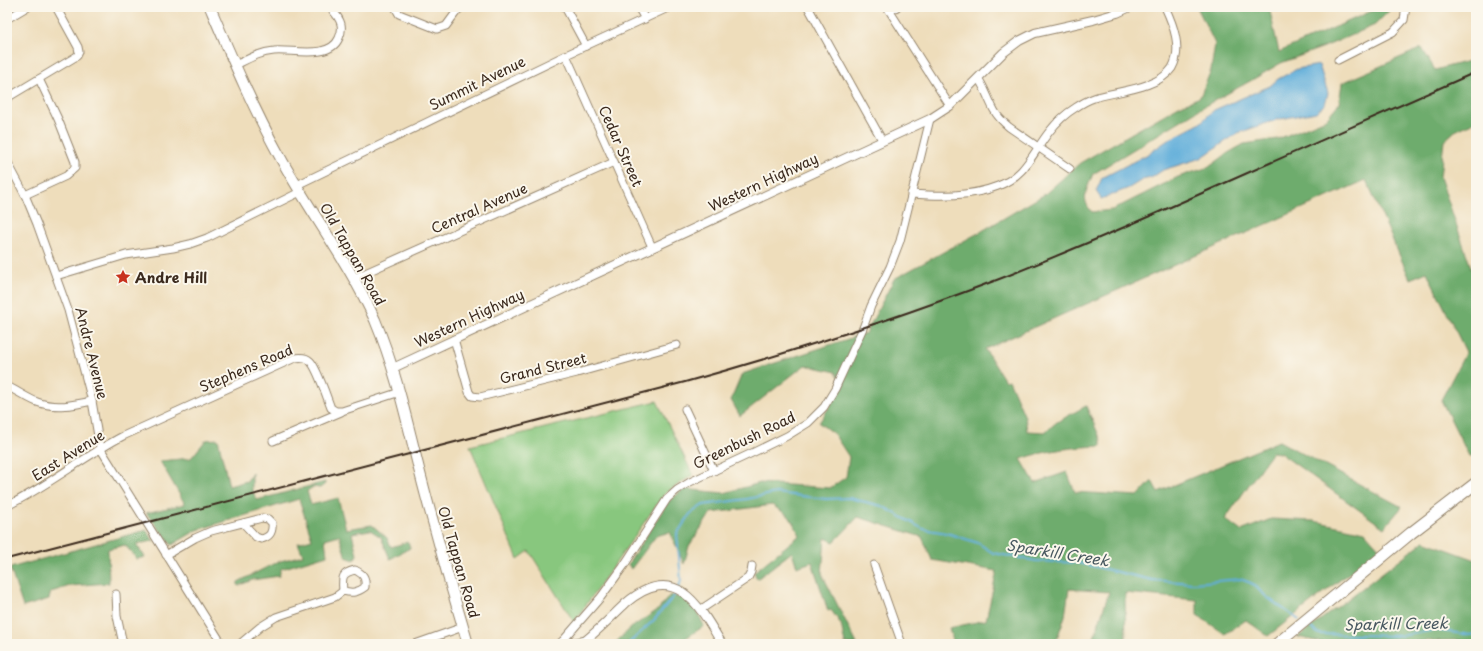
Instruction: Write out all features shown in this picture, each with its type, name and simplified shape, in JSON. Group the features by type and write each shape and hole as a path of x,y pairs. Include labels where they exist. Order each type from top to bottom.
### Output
{"main road":[{"name":"Old Tappan Road","path":"210,7 265,128 298,189 354,278 375,321 393,368 400,392 434,529 468,644"},
{"path":"1277,644 1420,526 1476,483"}],"street":[{"path":"7,19 27,7"},
{"path":"7,98 73,60 77,56 79,52 78,47 56,7"},
{"path":"395,7 399,14 437,29 446,26 457,11 462,7"},
{"path":"565,7 586,46"},
{"path":"638,7 645,19"},
{"name":"Summit Avenue","path":"298,189 566,55 670,7"},
{"path":"808,7 882,140"},
{"path":"897,7 888,9 950,106"},
{"name":"Western Highway","path":"393,368 930,119 950,106 1003,53 1019,40 1035,33 1093,20 1117,13 1130,7"},
{"path":"911,194 960,195 999,186 1016,176 1028,164 1049,132 1062,117 1076,107 1094,98 1136,88 1165,75 1172,67 1176,53 1176,36 1165,7"},
{"path":"1338,60 1393,32 1404,20 1406,7"},
{"path":"236,64 260,53 274,50 317,52 329,48 338,42 343,31 341,20 333,10"},
{"name":"Cedar Street","path":"566,55 652,247"},
{"path":"978,78 984,87 994,110 1001,119 1070,169"},
{"path":"25,195 66,176 75,168 75,162 58,119 39,79"},
{"name":"Greenbush Road","path":"561,643 601,597 624,567 667,499 677,490 690,482 787,436 808,423 824,408 835,389 863,328 871,306 890,267 900,241 930,119"},
{"name":"Andre Avenue","path":"7,161 38,224 68,310 92,401 100,448 222,644"},
{"name":"Central Avenue","path":"354,278 614,162"},
{"path":"56,276 126,255 173,248 207,238 298,189"},
{"name":"Grand Street","path":"454,339 469,392 472,396 480,397 577,373 677,345"},
{"name":"Stephens Road","path":"123,436 295,358 302,357 314,365 332,408 336,411 342,411"},
{"path":"7,386 35,402 43,404 63,406 92,401"},
{"path":"273,442 337,415 342,411 400,392"},
{"path":"685,409 714,471"},
{"name":"East Avenue","path":"7,506 50,482 100,448 123,436"},
{"path":"166,555 195,538 211,531 243,523"},
{"path":"874,565 902,644"},
{"path":"700,610 748,578 752,566"},
{"path":"561,643 583,642 639,593 660,585 678,589 691,599 722,644"},
{"path":"240,644 260,627 276,617 334,597 343,591"},
{"path":"116,594 117,616 123,644"},
{"path":"415,644 463,627"}],"green space":[{"path":"1197,7 1269,7 1279,52 1374,10 1390,10 1375,25 1324,47 1281,63 1203,107 1093,174 1085,198 1088,207 1092,212 1112,210 1178,177 1209,167 1228,153 1244,144 1278,139 1326,119 1339,103 1342,83 1422,48 1435,70 1476,59 1476,121 1455,131 1444,141 1440,177 1476,282 1476,456 1469,456 1441,400 1466,352 1427,272 1410,279 1366,180 985,349 1005,381 1009,380 1025,417 1027,431 1045,432 1057,422 1086,406 1101,440 1101,446 1081,447 1041,453 1021,459 1035,483 1067,472 1075,492 1138,496 1152,481 1158,492 1279,441 1402,507 1384,528 1280,453 1272,452 1225,519 1241,531 1271,519 1314,521 1365,532 1380,549 1268,636 1246,620 1225,634 1197,615 1197,600 1125,593 1126,644 1092,644 1109,592 1069,589 1065,616 1055,644 954,644 949,628 986,620 997,571 932,560 922,537 858,517 834,542 825,538 822,574 857,644 845,644 841,624 831,610 828,611 812,562 797,567 792,552 757,579 754,572 800,535 789,516 772,505 711,513 689,546 684,564 670,532 656,536 631,569 628,564 668,502 684,489 724,493 760,483 830,488 846,477 849,457 834,434 819,423 843,385 836,372 805,365 740,416 731,400 742,374 866,333 894,279 982,231 1045,194 1080,163 1179,106 1200,97 1211,70 1215,44"},
{"path":"657,401 693,475 665,493 574,622 529,551 518,559 470,446"},
{"path":"218,439 229,486 247,481 252,473 252,490 257,500 325,482 325,484 320,488 313,487 307,491 311,505 338,498 346,529 372,525 387,538 391,547 408,542 410,548 390,559 381,537 370,530 352,533 357,555 354,560 346,557 339,535 325,539 327,555 281,569 279,576 252,580 238,586 238,582 277,562 303,555 298,543 312,539 299,499 197,530 172,545 146,513 185,504 160,461 191,458 206,440"},
{"path":"146,530 154,541 136,544 145,557 137,559 125,545 108,549 109,583 70,586 51,592 49,599 23,607 10,568"},
{"path":"1424,541 1476,560 1476,644 1458,640 1329,644 1298,637"},
{"path":"670,595 686,599 698,613 704,626 677,644 614,644 632,627 659,609"}],"water":[{"path":"1319,65 1328,93 1325,104 1316,112 1276,120 1238,133 1201,158 1163,170 1151,178 1142,180 1129,188 1101,199 1096,191 1102,178 1148,154 1168,140 1199,124 1214,110 1270,86 1278,79 1297,69"}],"waterway":[{"name":"Sparkill Creek","path":"678,588 681,581 677,534 690,514 703,505 747,499 776,493 826,499 849,498 882,506 923,529 947,533 978,543 993,553 1036,561 1079,563 1152,580 1193,583 1240,579 1251,583 1268,598 1299,620"},
{"name":"Sparkill Creek","path":"628,644 654,620 677,592"},
{"name":"Sparkill Creek","path":"1306,624 1319,634 1400,636 1435,630 1471,635 1476,632"}],"railway":[{"path":"7,559 685,382 840,335 956,295 1050,259 1476,72"}],"place":[{"name":"Andre Hill","path":"123,277"}]}
